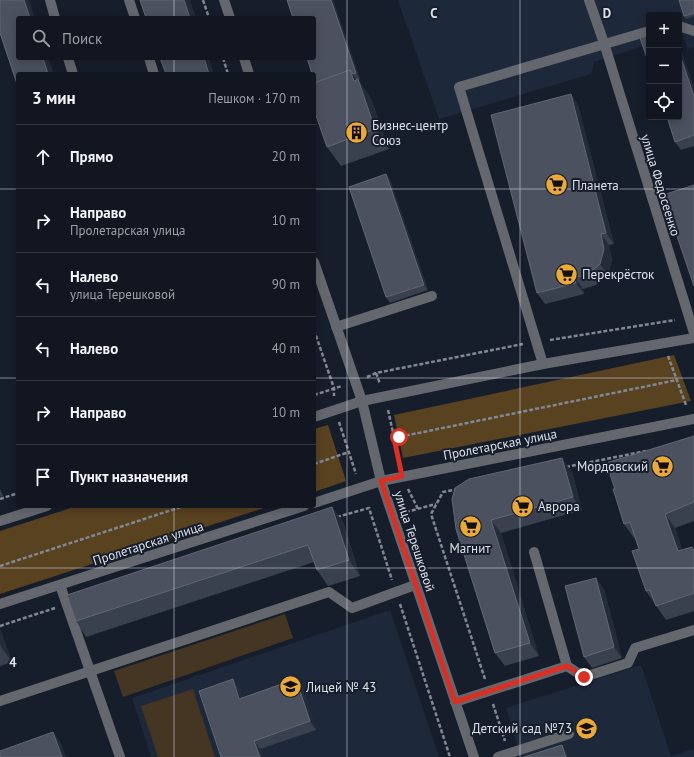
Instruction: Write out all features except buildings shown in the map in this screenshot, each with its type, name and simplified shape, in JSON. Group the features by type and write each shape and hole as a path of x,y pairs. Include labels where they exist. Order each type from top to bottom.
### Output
{"street":[{"path":"50,0 54,16"},
{"path":"130,0 135,16"},
{"path":"224,0 229,16"},
{"name":"улица Федосеенко","path":"589,0 604,43 694,333"},
{"path":"682,27 694,31"},
{"path":"542,364 459,87 646,32"},
{"path":"69,60 72,72"},
{"path":"150,60 153,72"},
{"path":"245,60 248,72"},
{"name":"улица Терешковой","path":"316,268 362,401 381,481 474,757"},
{"path":"336,326 432,296"},
{"path":"316,416 362,401 542,364 694,338"},
{"name":"Пролетарская улица","path":"316,502 381,481 402,476 694,419"},
{"path":"0,521 41,508"},
{"name":"Пролетарская улица","path":"0,604 298,508"},
{"path":"534,552 567,666 584,677 628,663 635,648 694,630"},
{"path":"60,585 120,757"},
{"path":"0,701 329,592 352,608 416,585"},
{"path":"455,702 567,666"},
{"path":"498,757 569,734"}],"path":[{"path":"203,0 208,16"},
{"path":"224,60 227,72"},
{"path":"316,394 376,373 536,342 689,318"},
{"path":"656,323 657,328"},
{"path":"316,336 334,388 335,410 360,488"},
{"path":"666,352 686,406"},
{"path":"376,373 385,397 402,476 418,509"},
{"path":"394,438 677,380"},
{"path":"565,467 648,450"},
{"path":"316,463 349,452"},
{"path":"466,487 443,492 432,514 509,753"},
{"path":"0,499 16,494"},
{"path":"0,566 178,508"},
{"path":"330,520 369,508 450,757"},
{"path":"0,626 67,604"}],"shaded area":[{"path":"398,0 694,0 694,47 688,49 682,34 682,12 646,12 646,45 594,62 591,74 439,119"},
{"path":"674,355 691,401 403,458 394,415"},
{"path":"328,425 346,481 316,491 316,428"},
{"path":"71,508 264,508 0,594 0,531"},
{"name":"Лицей № 43","path":"390,610 439,757 151,757 132,698"},
{"path":"285,614 293,638 123,697 114,671"},
{"name":"Детский сад №73","path":"641,665 671,756 694,749 694,757 521,757 506,708"},
{"path":"193,689 215,757 158,757 141,706"}],"place":[{"name":"Бизнес-центр Союз","path":"356,132"},
{"name":"Планета","path":"556,185"},
{"name":"Перекрёсток","path":"566,274"},
{"name":"Мордовский","path":"663,466"},
{"name":"Аврора","path":"522,506"},
{"name":"Магнит","path":"470,526"},
{"name":"Лицей № 43","path":"291,687"},
{"name":"Детский сад №73","path":"587,728"}],"route":[{"path":"399,437 394,438 402,476 381,481 455,702 567,666 584,677"}]}
